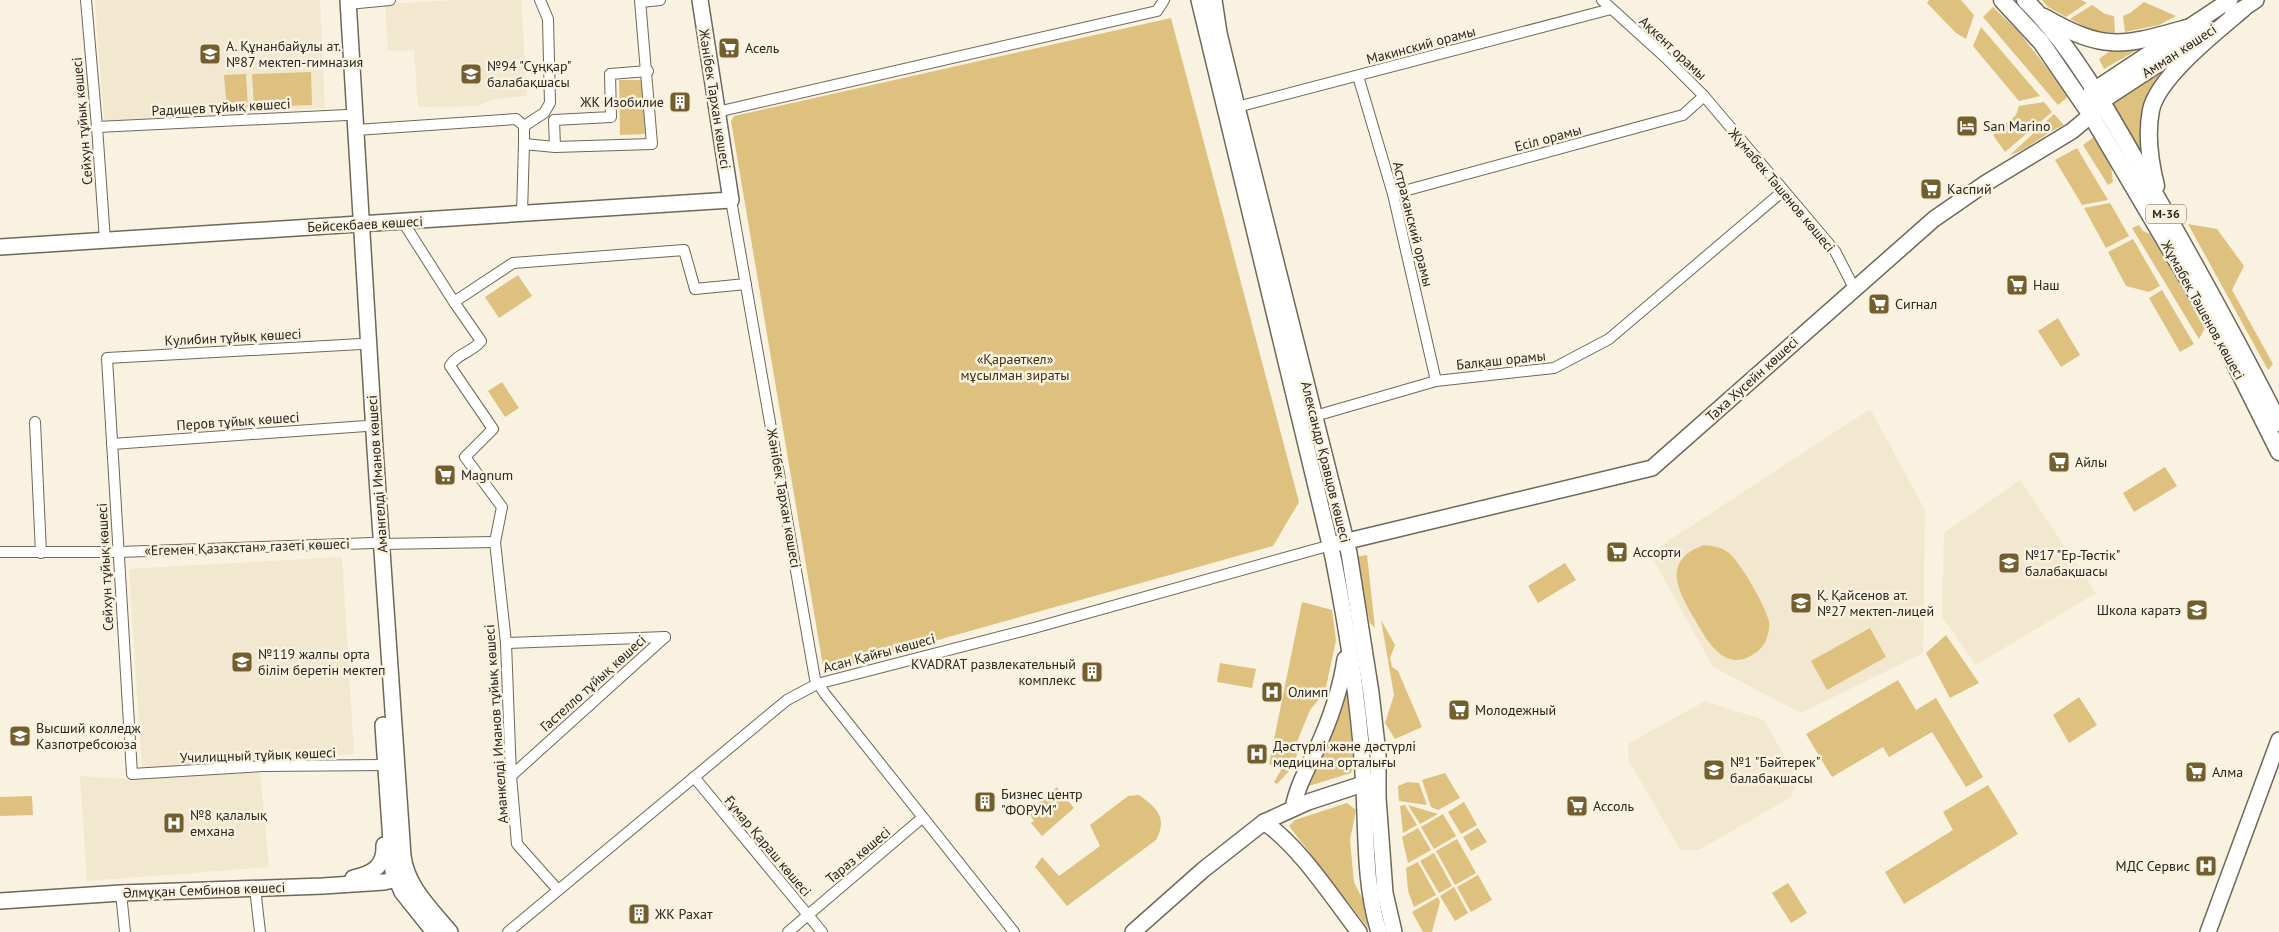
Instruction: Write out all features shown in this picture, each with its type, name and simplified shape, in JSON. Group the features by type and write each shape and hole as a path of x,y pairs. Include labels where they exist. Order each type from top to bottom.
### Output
{"main road":[{"name":"Жәнібек Тархан көшесі","path":"700,0 731,200"},
{"name":"Александр Кравцов көшесі","path":"1199,0 1331,546 1348,638 1364,784 1370,881 1379,932"},
{"name":"Александр Кравцов көшесі","path":"1214,0 1219,33 1237,107 1346,541 1370,684 1378,754 1385,893 1394,932"},
{"name":"Жұмабек Тәшенов көшесі","path":"2002,0 2092,102 2161,205 2230,328 2279,423"},
{"name":"Жұмабек Тәшенов көшесі","path":"2025,0 2040,14 2092,102 2220,334 2279,452"},
{"name":"Амангелді Иманов көшесі","path":"346,1 346,115 358,224 377,544 391,862 401,878 450,932"},
{"name":"Амангелді Иманов көшесі","path":"346,1 356,130 361,344 366,426 403,856 401,878 411,904 434,932"},
{"name":"Амман көшесі","path":"2092,102 2243,3"},
{"name":"Амман көшесі","path":"2092,102 2187,28 2243,3"},
{"path":"2161,205 2152,173 2149,146 2151,108 2177,69 2243,3"},
{"path":"2040,14 2074,34 2124,44 2187,28"},
{"name":"Таха Хусейн көшесі","path":"1331,546 1652,468 1934,219 1986,183 2072,132 2092,102"},
{"name":"Бейсекбаев көшесі","path":"0,247 731,200"},
{"path":"1293,808 1297,788 1322,738 1340,691 1348,638"},
{"path":"2208,932 2279,740"},
{"path":"323,886 369,875 382,861 384,850 383,789 386,768"},
{"path":"1133,932 1203,870 1264,822 1293,808 1330,794 1378,779"},
{"path":"1264,822 1277,832 1298,855 1359,932"},
{"name":"Әлмұқан Сембинов көшесі","path":"0,901 122,893 323,886 401,878"}],"street":[{"name":"Сейхун тұйық көшесі","path":"86,0 98,127 104,240"},
{"path":"346,1 390,0"},
{"path":"524,126 544,113 550,103 548,19 540,0"},
{"path":"524,144 554,147 652,144 648,72 641,1 660,0"},
{"path":"717,112 1156,11 1164,0"},
{"name":"Ақкент орамы","path":"1602,0 1665,57 1704,96"},
{"name":"Макинский орамы","path":"1237,107 1611,9"},
{"path":"554,147 554,120 611,117 610,74 648,72"},
{"name":"Астраханский орамы","path":"1358,76 1392,194 1436,381"},
{"name":"Жұмабек Тәшенов көшесі","path":"1704,96 1835,251 1854,288"},
{"name":"Есіл орамы","path":"1392,194 1683,115 1704,96"},
{"name":"Радищев тұйық көшесі","path":"98,127 346,115"},
{"path":"356,130 516,119 524,126 522,213"},
{"name":"Балқаш орамы","path":"1315,416 1436,381 1554,368 1609,339 1783,191"},
{"name":"Жәнібек Тархан көшесі","path":"731,200 817,684 1014,932"},
{"path":"403,222 454,302 513,263 684,250 695,289 746,284"},
{"name":"Аманкелді Иманов тұйық көшесі","path":"454,302 480,336 481,341 478,346 453,360 450,366 493,427 491,433 466,457 502,507 495,542 506,643 511,776 517,844 558,890"},
{"name":"Кулибин тұйық көшесі","path":"107,358 361,344"},
{"name":"Сейхун тұйық көшесі","path":"107,358 132,774"},
{"path":"35,422 41,552"},
{"name":"Перов тұйық көшесі","path":"112,444 366,426"},
{"name":"«Егемен Қазақстан» газеті көшесі","path":"0,552 119,552 495,542"},
{"name":"Асан Қайғы көшесі","path":"508,932 787,700 817,684 1034,628 1331,546"},
{"name":"Гастелло тұйық көшесі","path":"506,643 665,637 511,776"},
{"name":"Училищный тұйық көшесі","path":"132,774 263,766 386,768"},
{"name":"Ғұмар Қараш көшесі","path":"694,777 822,932"},
{"name":"Тараз көшесі","path":"788,932 922,818"},
{"path":"255,888 260,932"},
{"path":"122,893 125,932"}],"shaded area":[{"name":"А. Құнанбайұлы ат. №87 мектеп-гимназия","path":"95,0 320,0 325,108 104,121"},
{"name":"№94 \"Сұңқар\" балабақшасы","path":"454,0 521,0 527,96 495,99 476,106 418,107 414,50 388,51 385,4"},
{"name":"Қ. Қайсенов ат. №27 мектеп-лицей","path":"1870,409 1925,510 1923,653 1801,713 1713,667 1650,553"},
{"name":"№17 \"Ер-Төстік\" балабақшасы","path":"2020,480 2096,593 1976,665 1942,617 1944,533"},
{"name":"№119 жалпы орта білім беретін мектеп","path":"342,557 354,754 142,770 129,569"},
{"name":"№1 \"Бәйтерек\" балабақшасы","path":"1705,701 1764,720 1798,780 1791,797 1699,850 1680,849 1629,761 1628,744"},
{"name":"№8 қалалық емхана","path":"260,772 269,867 87,881 80,776 128,779"}],"green space":[{"path":"1929,0 1961,0 1974,15 1966,39 1956,33 1927,3"},
{"path":"2042,0 2081,0 2087,3 2066,17 2048,7"},
{"path":"2144,2 2176,16 2159,25 2125,32 2123,16"},
{"path":"2092,5 2105,14 2114,16 2115,33 2091,30 2070,19"},
{"path":"1993,7 2018,31 2069,96 2058,105 1983,17"},
{"name":"«Қараөткел» мұсылман зираты","path":"1171,18 1299,502 1273,546 824,672 731,121 734,116"},
{"path":"1981,27 2040,96 2019,101 1973,46"},
{"path":"2144,46 2104,69 2099,59 2113,49"},
{"path":"2173,62 2142,121 2141,144 2145,166 2109,103"},
{"path":"311,72 312,105 254,107 252,74"},
{"path":"246,74 248,109 227,110 224,75"},
{"path":"619,80 644,80 645,134 620,135"},
{"path":"2044,102 2052,112 2005,152 1993,135 2016,115 2019,106"},
{"path":"2054,114 2064,125 2024,149 2010,155"},
{"path":"2094,137 2111,167 2113,182 2108,185 2083,145"},
{"path":"2077,148 2108,200 2082,205 2055,160"},
{"path":"2110,203 2129,236 2106,248 2084,208"},
{"path":"2188,224 2217,229 2244,266 2232,290 2273,364 2268,370"},
{"path":"2139,225 2143,231 2150,234 2205,328 2199,339 2132,228"},
{"path":"2133,239 2160,286 2149,292 2126,286 2108,252"},
{"path":"518,275 532,296 499,318 485,297"},
{"path":"2162,290 2194,344 2180,352 2149,298"},
{"path":"2058,318 2080,355 2061,367 2038,331"},
{"path":"502,382 519,408 505,417 488,391"},
{"path":"2165,467 2177,486 2134,512 2123,493"},
{"path":"1704,545 1723,549 1734,558 1752,586 1767,615 1769,626 1766,641 1759,650 1748,657 1737,660 1720,654 1706,637 1682,596 1677,576 1678,567 1682,559 1691,551"},
{"path":"1367,555 1375,628 1370,623 1355,557"},
{"path":"1565,563 1576,580 1538,603 1528,586"},
{"path":"1302,602 1332,610 1336,640 1325,692 1310,710 1296,744 1299,749 1292,768 1277,784 1274,782 1281,770 1269,764"},
{"path":"1381,620 1395,645 1390,658 1392,667 1398,671 1422,727 1395,739 1385,723 1394,695"},
{"path":"1870,628 1886,657 1827,690 1811,661"},
{"path":"1946,635 1979,683 1950,698 1926,653"},
{"path":"1220,663 1256,669 1252,688 1217,682"},
{"path":"1898,680 1916,710 1936,698 1983,777 1966,787 1932,732 1889,757 1883,747 1832,777 1806,734"},
{"path":"1347,693 1354,764 1351,773 1302,788 1323,754"},
{"path":"2079,697 2097,725 2069,743 2053,715"},
{"path":"1445,773 1460,798 1438,810 1431,807 1422,780"},
{"path":"1408,782 1419,783 1427,805 1399,801 1398,786"},
{"path":"1988,785 2018,834 1904,904 1885,872 1953,830 1943,812"},
{"path":"1057,787 1074,808 1042,836 1031,823 1034,821 1028,812"},
{"path":"1139,795 1151,804 1159,814 1161,826 1156,840 1067,906 1035,867 1042,857 1059,876 1100,846 1090,825 1128,796"},
{"path":"32,796 33,815 0,816 0,797"},
{"path":"1464,802 1477,825 1461,834 1448,812"},
{"path":"1347,803 1356,810 1350,840 1354,882 1364,902 1368,928 1289,826 1295,820"},
{"path":"1405,805 1417,825 1403,833 1400,806"},
{"path":"1408,805 1438,814 1420,824"},
{"path":"1443,814 1456,836 1434,849 1421,827"},
{"path":"1418,828 1431,850 1408,863 1402,837"},
{"path":"1478,828 1487,842 1471,851 1463,837"},
{"path":"1457,839 1476,873 1455,885 1436,851"},
{"path":"1434,853 1452,886 1439,893 1420,861"},
{"path":"1418,862 1436,895 1414,907 1408,891 1406,868"},
{"path":"1478,875 1492,900 1471,912 1457,887"},
{"path":"1788,883 1807,913 1791,923 1772,893"},
{"path":"1454,887 1468,913 1455,921 1440,896"},
{"path":"1438,897 1440,902 1432,932 1423,932 1412,912"}],"place":[{"name":"Асель","path":"729,48"},
{"name":"А. Құнанбайұлы ат. №87 мектеп-гимназия","path":"210,54"},
{"name":"№94 \"Сұңқар\" балабақшасы","path":"471,74"},
{"name":"ЖК Изобилие","path":"680,102"},
{"name":"San Marino","path":"1967,126"},
{"name":"Каспий","path":"1931,189"},
{"name":"Наш","path":"2017,285"},
{"name":"Сигнал","path":"1879,304"},
{"name":"Айлы","path":"2059,462"},
{"name":"Magnum","path":"445,475"},
{"name":"Ассорти","path":"1617,552"},
{"name":"№17 \"Ер-Төстік\" балабақшасы","path":"2009,563"},
{"name":"Қ. Қайсенов ат. №27 мектеп-лицей","path":"1801,603"},
{"name":"Школа каратэ","path":"2197,610"},
{"name":"№119 жалпы орта білім беретін мектеп","path":"242,662"},
{"name":"KVADRAT развлекательный комплекс","path":"1092,672"},
{"name":"Олимп","path":"1272,692"},
{"name":"Молодежный","path":"1459,710"},
{"name":"Высший колледж Казпотребсоюза","path":"20,736"},
{"name":"Дәстүрлі және дәстүрлі медицина орталығы","path":"1257,754"},
{"name":"№1 \"Бәйтерек\" балабақшасы","path":"1714,770"},
{"name":"Алма","path":"2196,772"},
{"name":"Бизнес центр \"ФОРУМ\"","path":"985,802"},
{"name":"Ассоль","path":"1577,806"},
{"name":"№8 қалалық емхана","path":"174,823"},
{"name":"МДС Сервис","path":"2206,866"},
{"name":"ЖК Рахат","path":"639,914"}]}
